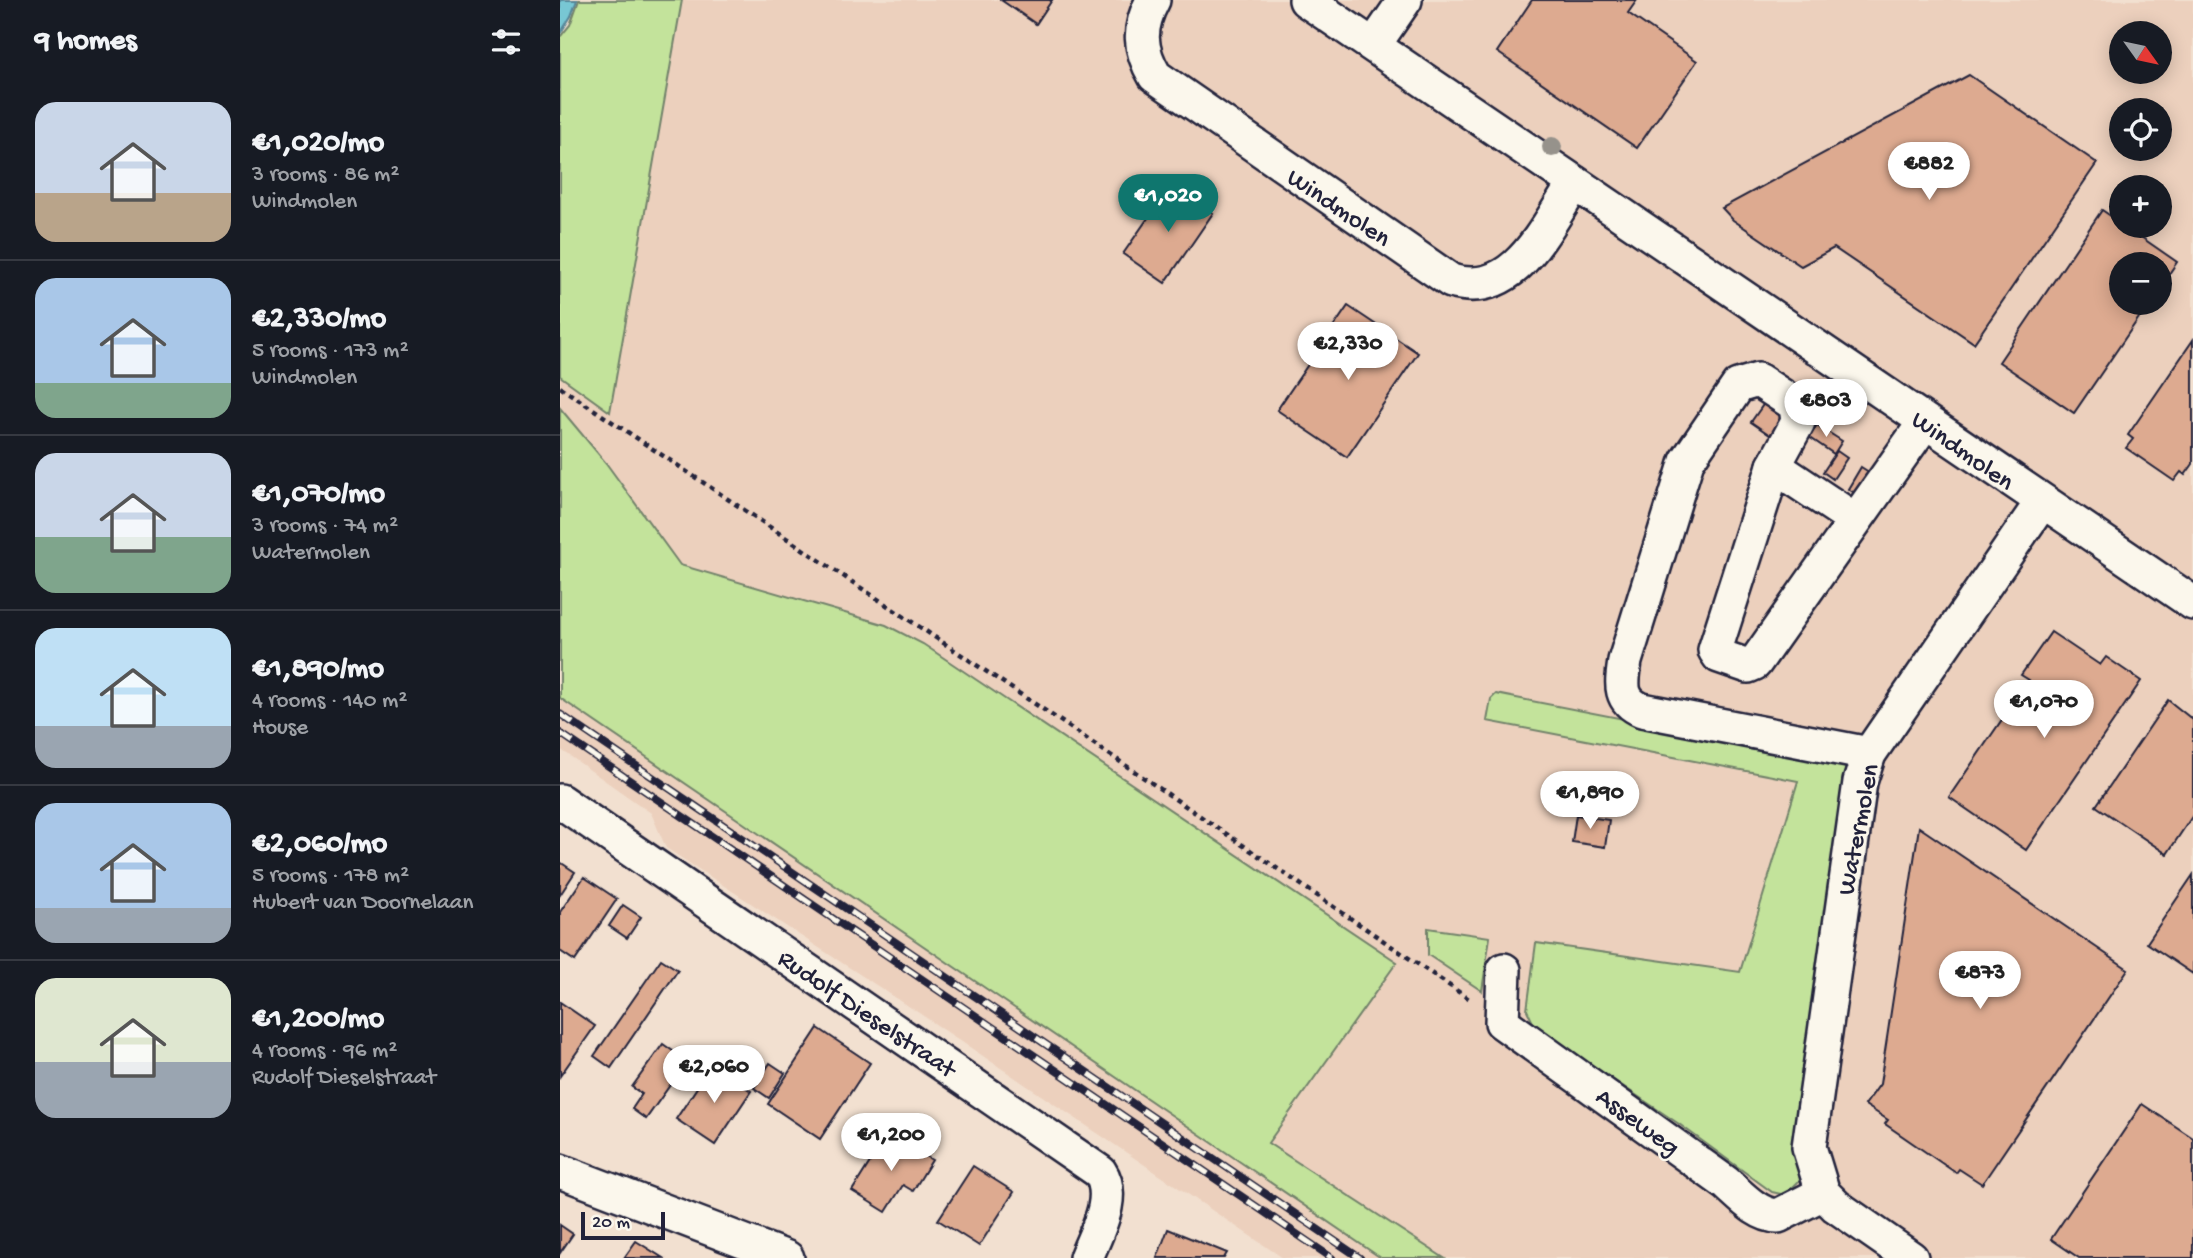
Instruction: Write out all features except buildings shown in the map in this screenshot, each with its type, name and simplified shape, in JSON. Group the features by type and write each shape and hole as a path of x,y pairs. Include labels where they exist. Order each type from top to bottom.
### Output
{"street":[{"name":"Windmolen","path":"1153,0 1144,17 1141,37 1144,57 1155,76 1451,281 1481,286 1509,273 1524,260 1575,183"},
{"name":"Windmolen","path":"1306,0 2042,502"},
{"path":"1374,45 1405,0"},
{"path":"1869,754 1655,714 1632,706 1621,688 1625,661 1687,461 1738,386 1748,380 1758,380 1796,405 1799,412 1798,422 1774,466 1715,650 1718,656 1748,666 1755,663 1925,422"},
{"path":"1774,466 1856,520"},
{"path":"2042,502 2193,603"},
{"name":"Watermolen","path":"1911,1258 1836,1206 1824,1193 1812,1160 1809,1131 1860,782 1869,754 2042,502"},
{"name":"Rudolf Dieselstraat","path":"560,801 1100,1172 1106,1181 1105,1208 1086,1258"},
{"path":"1502,1022 1504,970"},
{"name":"Asseweg","path":"1502,1022 1762,1212 1771,1216 1787,1213 1824,1193"},
{"path":"560,1171 787,1258"}],"path":[{"path":"560,387 1056,718 1502,1022"}],"shaded area":[{"path":"682,0 2193,0 2193,1258 1398,1258 617,737 1381,1258 1283,1258 916,1011 666,848 651,813 560,749 560,376 610,412"}],"green space":[{"path":"579,0 682,0 610,412 560,376 560,37 570,25"},
{"path":"560,408 606,463 680,565 886,625 923,644 1397,962 1268,1143 1444,1258 1381,1258 560,698"},
{"path":"1496,694 1854,764 1846,791 1793,1139 1800,1180 1785,1195 1772,1192 1679,1124 1535,1027 1527,1010 1536,943 1740,972 1798,781 1487,721 1491,699"},
{"path":"1428,928 1490,937 1482,991 1428,955"}],"water":[{"path":"560,0 577,0 560,34"}],"railway":[{"path":"560,714 1360,1258"},
{"path":"560,733 1332,1258"}]}
